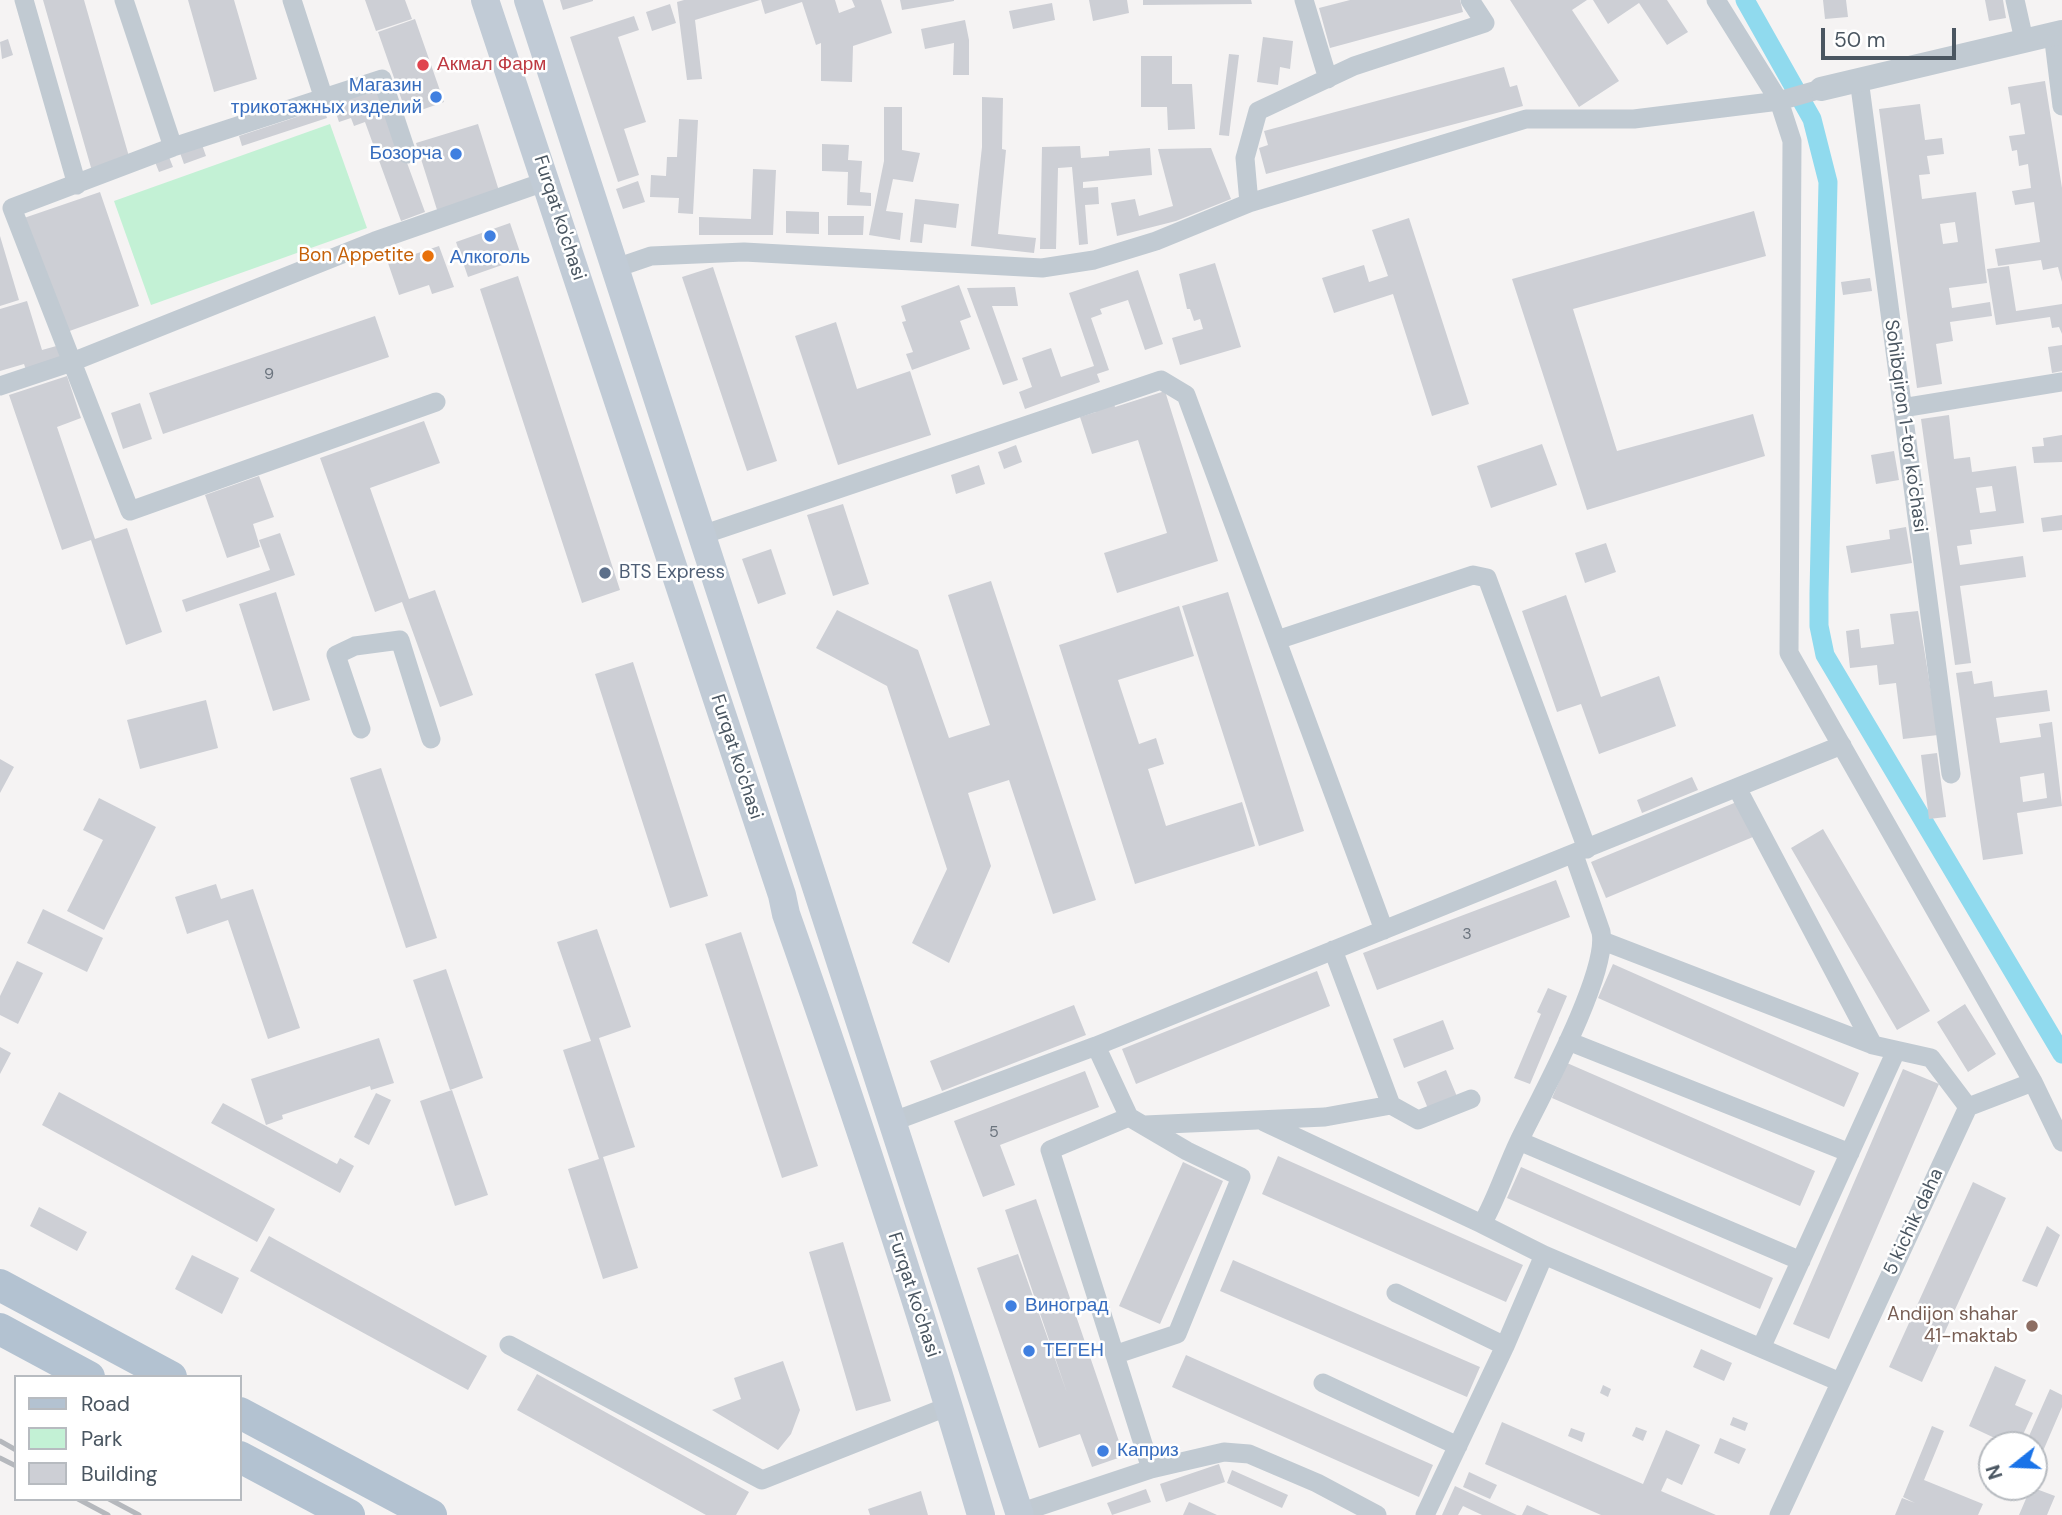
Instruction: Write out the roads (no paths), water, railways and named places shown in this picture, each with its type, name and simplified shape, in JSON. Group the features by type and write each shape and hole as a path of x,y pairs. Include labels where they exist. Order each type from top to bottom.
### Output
{"main road":[{"name":"Furqat ko'chasi","path":"485,0 547,181 786,914 864,1134 878,1187 950,1406 981,1515"},
{"name":"Furqat ko'chasi","path":"528,0 699,536 894,1121 1019,1514"},
{"path":"0,1285 167,1375"},
{"path":"0,1329 85,1375"},
{"path":"242,1414 431,1515"},
{"path":"242,1458 349,1515"}],"street":[{"path":"24,0 77,185"},
{"path":"124,0 173,147"},
{"path":"292,0 324,99"},
{"path":"1304,0 1328,79"},
{"path":"1249,203 1245,158 1258,111 1354,66 1485,23 1470,0"},
{"path":"1716,0 1780,101 1792,141 1789,653 2033,1082 2062,1142"},
{"path":"2015,0 2024,40"},
{"path":"613,268 651,256 744,252 1042,268 1094,260 1156,241 1249,203 1526,119 1634,119 1780,101 1859,79 2058,32 2062,106"},
{"path":"407,154 382,79 173,147 12,208 130,511 436,402"},
{"name":"Sohibqiron 1-tor ko'chasi","path":"1859,79 1951,774"},
{"path":"0,386 72,362 375,241 547,181"},
{"path":"699,536 1161,380 1186,395 1384,930"},
{"path":"1902,408 2062,382"},
{"path":"1277,640 1472,575 1488,578 1581,852 1603,942 1592,982 1569,1041 1519,1141 1482,1224"},
{"path":"361,729 337,655 355,646 400,640 431,739"},
{"path":"894,1121 1096,1046 1842,745"},
{"path":"1737,788 1873,1045"},
{"path":"1603,942 1873,1045 1931,1058 1968,1107 2033,1082"},
{"path":"1333,950 1391,1105"},
{"path":"1569,1041 1850,1153"},
{"path":"1096,1046 1137,1121 1187,1151 1241,1177 1177,1334 1117,1354"},
{"path":"1761,1348 1896,1051"},
{"path":"1151,1469 1117,1354 1050,1150 1137,1121 1262,1121 1325,1117 1391,1105 1418,1120 1471,1100"},
{"name":"5 kichik daha","path":"1779,1515 1968,1107"},
{"path":"1262,1121 1544,1255 1840,1382"},
{"path":"1519,1141 1801,1261"},
{"path":"1425,1515 1505,1346 1544,1255"},
{"path":"1396,1293 1505,1346"},
{"path":"509,1345 762,1480 950,1406"},
{"path":"1323,1383 1458,1446"},
{"path":"1019,1514 1151,1469 1224,1452 1249,1454 1317,1483 1377,1515"}],"waterway":[{"path":"1745,0 1812,119 1828,182 1819,593 1819,626 1825,655 2062,1054"}],"railway":[{"path":"0,1441 14,1449"},
{"path":"0,1458 14,1465"},
{"path":"82,1501 108,1515"},
{"path":"113,1501 139,1515"}],"place":[{"name":"Акмал Фарм","path":"423,65"},
{"name":"Магазин трикотажных изделий","path":"436,97"},
{"name":"Бозорча","path":"456,154"},
{"name":"Алкоголь","path":"490,236"},
{"name":"Bon Appetite","path":"428,256"},
{"name":"BTS Express","path":"605,573"},
{"name":"Виноград","path":"1011,1306"},
{"name":"Andijon shahar 41-maktab","path":"2032,1326"},
{"name":"ТЕГЕН","path":"1029,1351"},
{"name":"Каприз","path":"1103,1451"}]}
